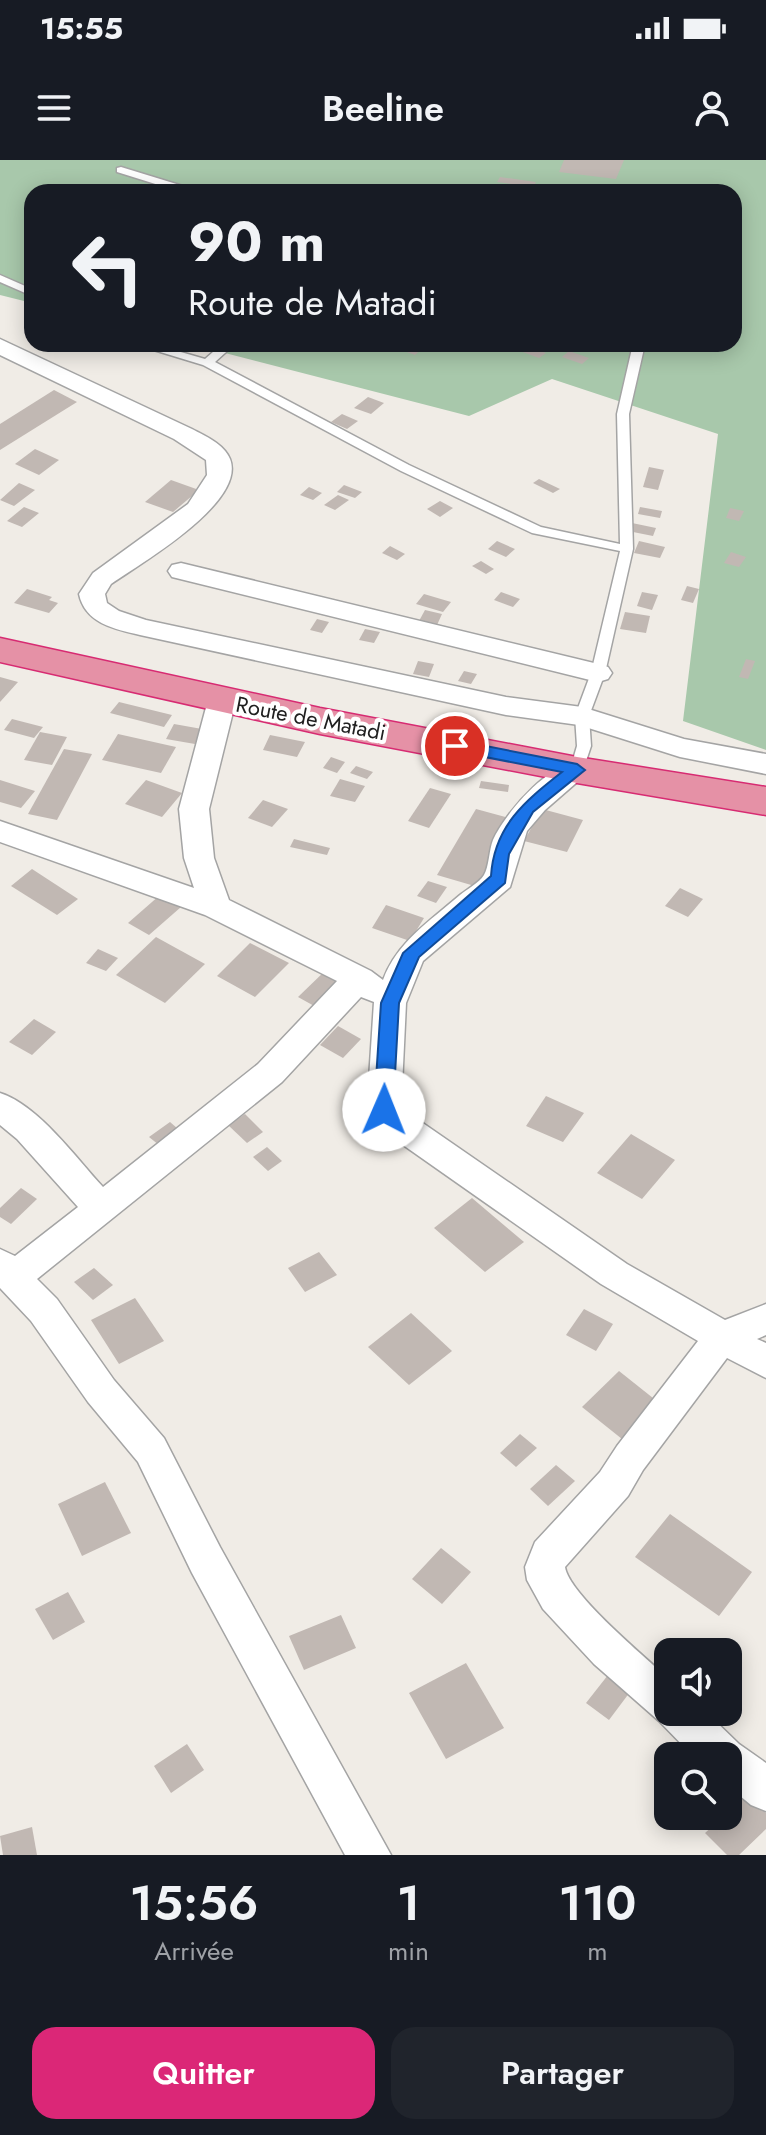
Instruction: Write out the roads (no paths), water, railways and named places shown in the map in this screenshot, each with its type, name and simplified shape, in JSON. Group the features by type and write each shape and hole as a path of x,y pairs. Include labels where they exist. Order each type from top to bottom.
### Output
{"highway":[{"name":"Route de Matadi","path":"0,650 222,700 577,770 766,801"}],"street":[{"path":"0,346 183,434 205,446 218,460 221,474 211,495 194,513 102,579 92,594 95,607 110,617 140,627 350,673 534,711 582,716 680,748 766,764"},
{"path":"181,571 598,673"},
{"path":"216,907 199,858 194,809 222,700"},
{"path":"577,770 527,808 501,854 499,879 412,953 390,1003 384,1110 388,1117 614,1274 766,1362"},
{"path":"0,831 216,907 360,979 390,1003"},
{"path":"360,979 325,1012 270,1073 100,1207 7,1271 44,1310 101,1391 151,1450 206,1560 278,1685 369,1855"},
{"path":"0,1106 29,1130 100,1207"},
{"path":"654,1692 608,1650 557,1596 547,1580 545,1567 549,1555 614,1484 630,1458 722,1337 766,1319"},
{"path":"691,1726 708,1742"},
{"path":"742,1771 766,1790"}],"lane":[{"path":"121,170 166,184"},
{"path":"0,278 24,289"},
{"path":"168,352 207,363 405,468 537,530 627,549"},
{"path":"207,363 220,352"},
{"path":"577,770 584,746 582,716 598,673 627,549 623,414 637,352"}]}
